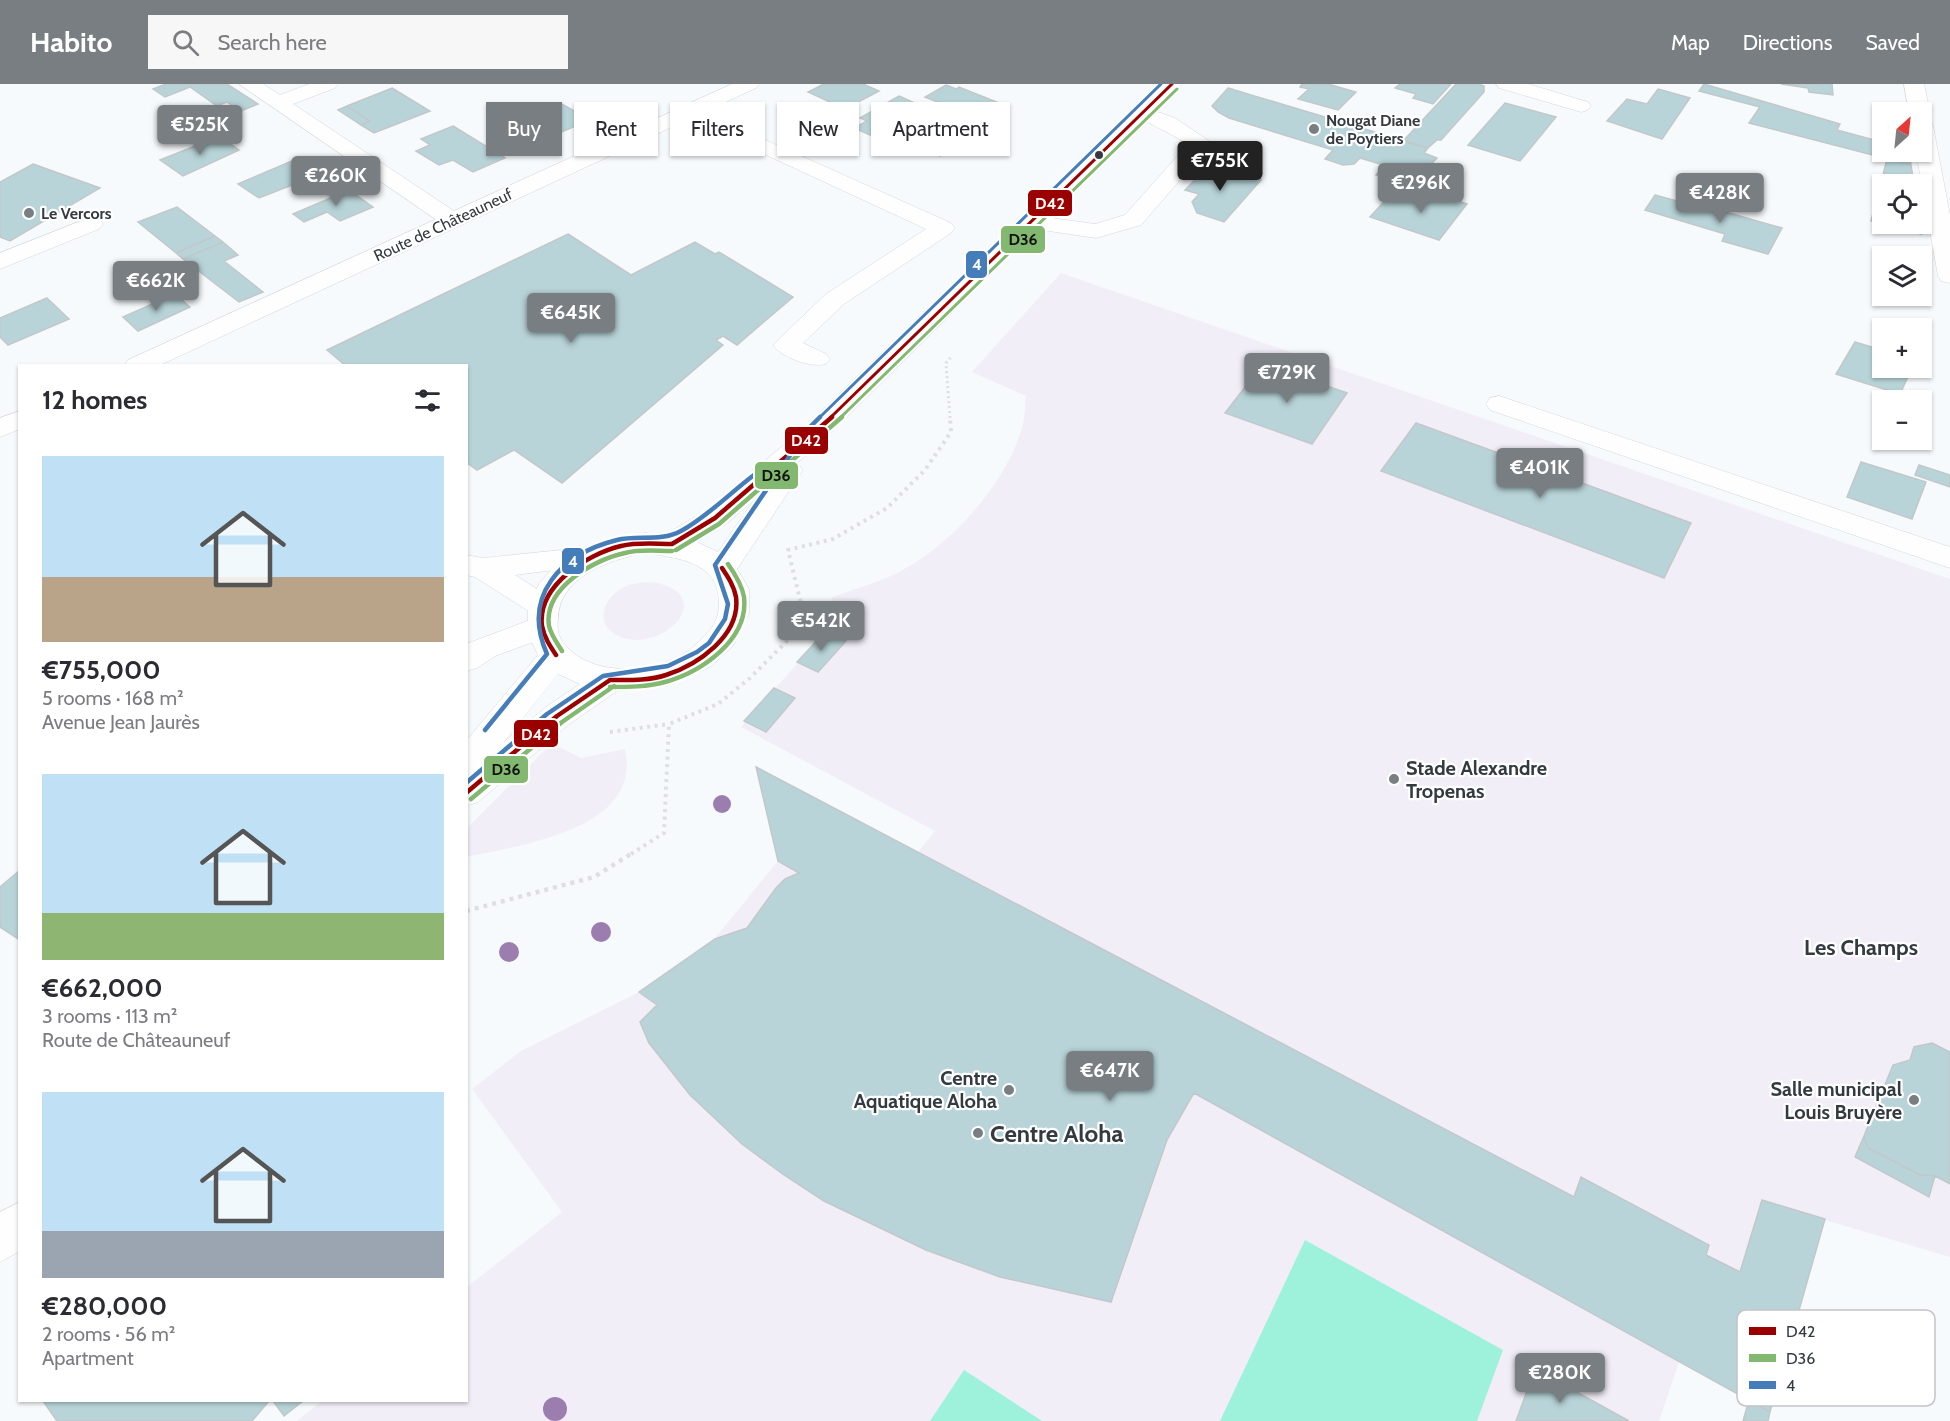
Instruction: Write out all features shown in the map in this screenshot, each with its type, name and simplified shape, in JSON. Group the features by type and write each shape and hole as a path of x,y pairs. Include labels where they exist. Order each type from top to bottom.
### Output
{"main road":[{"path":"249,84 452,220"},
{"path":"278,103 328,84"},
{"name":"Route de Châteauneuf","path":"710,102 749,84"},
{"path":"672,544 714,518 814,434 1172,84"},
{"path":"1506,84 1581,106"},
{"path":"1914,84 1917,102"},
{"path":"1030,222 1095,231 1133,219 1201,143 1168,122 1143,113"},
{"name":"Route de Châteauneuf","path":"145,364 670,121"},
{"path":"765,147 943,228 835,299 786,345 817,359"},
{"path":"1932,153 1940,174 1950,276"},
{"path":"0,262 91,224"},
{"path":"1499,404 1950,558"},
{"path":"0,428 18,420"},
{"path":"722,568 814,434"},
{"path":"468,762 547,630 552,590 568,572 591,557 617,547 645,543 672,544 697,551 722,568 732,580 737,600 734,621 721,642 699,660 672,673 640,680 609,680 581,673 547,630 475,566"},
{"path":"475,566 591,557"},
{"path":"468,659 484,648 547,630"},
{"path":"468,791 557,716 609,680"},
{"path":"0,1241 18,1224"}],"shaded area":[{"path":"1061,273 1950,579 1950,1257 1825,1220 1799,1310 1737,1310 1737,1394 1679,1362 1659,1421 297,1421 321,1402 468,1402 468,1286 562,1212 472,1089 521,1051 639,992 715,938 778,861 756,767 918,852 935,831 741,727 825,632 832,597 893,575 914,564 954,532 972,514 1002,472 1014,450 1023,424 1026,396 972,372"},
{"path":"653,582 673,589 683,599 683,611 677,622 665,632 650,638 633,640 616,635 609,630 603,617 610,598 626,586"},
{"path":"552,743 581,758 625,749 626,776 615,798 597,816 573,829 545,839 468,857 468,827"},
{"path":"1305,1240 1503,1350 1477,1421 1220,1421"},
{"path":"964,1370 1042,1421 930,1421"},
{"path":"1759,1406 1772,1406 1770,1412"}],"building":[{"path":"166,84 227,84 258,104 241,111 227,102 217,106 190,87 165,97 153,89"},
{"path":"824,84 863,84 879,91 858,102 830,102 808,92"},
{"path":"1302,84 1328,84 1356,92 1338,110 1298,99 1309,89 1300,87"},
{"path":"1400,84 1451,84 1433,104 1413,98 1416,94 1395,88"},
{"path":"1456,84 1478,84 1484,86 1484,92 1441,140 1437,140 1428,148 1403,141"},
{"path":"1704,84 1840,124 1837,130 1872,139 1872,155 1749,123 1760,107 1699,91"},
{"path":"1781,84 1832,84 1833,95 1809,92 1808,88"},
{"path":"946,85 956,89 959,87 996,102 938,102 925,97"},
{"path":"392,88 430,111 374,133 361,125 370,121 347,106"},
{"path":"1228,88 1428,148 1424,153 1437,158 1420,176 1360,158 1354,164 1343,165 1325,159 1333,150 1229,118 1218,112 1212,106"},
{"path":"1658,89 1690,98 1662,139 1607,121 1627,99 1647,104"},
{"path":"899,96 912,102 888,102"},
{"path":"1505,103 1556,117 1520,161 1468,145"},
{"path":"562,104 574,111 574,127 562,132"},
{"path":"347,106 370,121 361,125 338,110"},
{"path":"871,112 871,135 859,130 859,125 867,121 860,118"},
{"path":"453,126 486,146 486,156 505,158 473,172 453,160 439,165 416,151 430,145 421,139"},
{"path":"220,136 239,150 183,176 160,160"},
{"path":"301,157 323,173 259,198 238,184"},
{"path":"1886,162 1911,165 1912,174 1883,174"},
{"name":"Le Vercors","path":"33,164 100,188 10,241 0,237 0,182"},
{"path":"1385,165 1420,176 1411,186 1376,175"},
{"path":"1208,166 1261,180 1224,222 1197,213 1192,202 1199,194 1185,190"},
{"path":"349,190 373,207 340,221 327,212 304,222 293,214"},
{"path":"1432,193 1467,204 1439,240 1370,217 1390,195 1422,204"},
{"path":"1655,195 1782,228 1768,254 1722,241 1725,234 1645,210"},
{"path":"177,207 215,236 176,253 138,222"},
{"path":"568,234 631,275 695,242 715,254 719,252 793,297 737,345 723,336 716,340 723,345 562,483 514,450 477,470 468,463 468,364 344,364 327,350"},
{"path":"215,236 223,242 183,259 176,253"},
{"path":"223,242 238,255 224,261 263,292 239,302 183,259"},
{"path":"175,294 190,307 138,331 123,317"},
{"path":"47,298 69,319 8,345 0,337 0,318"},
{"path":"1855,342 1872,347 1872,378 1907,378 1902,390 1887,390 1836,374"},
{"path":"1263,364 1347,393 1312,444 1225,413"},
{"path":"1416,423 1534,466 1542,454 1570,464 1563,476 1691,523 1664,578 1381,471"},
{"path":"1861,462 1926,482 1912,519 1847,497"},
{"path":"1919,465 1950,475 1950,487 1915,475"},
{"path":"825,632 846,641 818,672 797,662"},
{"path":"774,688 795,698 766,732 744,721"},
{"path":"756,767 1574,1197 1581,1177 1709,1245 1706,1255 1740,1272 1762,1200 1825,1219 1799,1310 1737,1310 1737,1394 1194,1093 1167,1140 1111,1302 1000,1277 926,1250 824,1201 742,1144 690,1095 649,1043 640,1022 657,1005 639,992 715,939 747,928 776,888 785,879 799,873 778,861"},
{"path":"18,872 18,939 0,927 0,887"},
{"name":"Salle municipal Louis Bruyère","path":"1932,1043 1950,1052 1950,1184 1935,1176 1920,1175 1868,1148 1864,1136 1893,1065 1910,1060 1914,1047"},
{"path":"1864,1136 1868,1148 1920,1175 1935,1176 1929,1197 1855,1157"},
{"path":"1535,1369 1629,1421 1516,1421"},
{"path":"44,1402 268,1402 252,1421 57,1421"},
{"path":"274,1402 302,1402 284,1416"},
{"path":"1747,1406 1760,1406 1770,1412 1768,1421 1743,1421"},
{"path":"1759,1406 1772,1406 1770,1412"}],"transit line":[{"name":"4","path":"468,781 547,714 603,676 654,670 668,666 683,660 709,643 719,632 728,604 715,565 808,429 1161,84"},
{"name":"D42","path":"672,544 715,518 814,434 1172,84"},
{"name":"D36","path":"676,550 719,524 819,439 1177,89"},
{"name":"4","path":"485,730 547,654 538,635 537,616 541,598 564,568 598,546 617,540 666,536 681,531 754,475"},
{"name":"D42","path":"556,655 546,639 542,621 544,608 557,584 579,565 617,547 637,544 672,544"},
{"name":"D36","path":"562,651 553,637 549,621 551,609 564,587 585,570 620,554 639,551 672,551"},
{"name":"D36","path":"610,687 644,686 679,678 706,664 718,654 736,631 742,617 744,602 741,587 728,564"},
{"name":"D42","path":"610,680 645,679 666,675 690,664 713,648 729,627 736,602 730,580 722,568"},
{"name":"D42","path":"468,791 557,716 610,680"},
{"name":"D36","path":"471,799 562,722 614,686"}],"place":[{"name":"Nougat Diane de Poytiers","path":"1314,129"},
{"name":"Le Vercors","path":"29,213"},
{"name":"Stade Alexandre Tropenas","path":"1394,779"},
{"name":"Centre Aquatique Aloha","path":"1009,1090"},
{"name":"Salle municipal Louis Bruyère","path":"1914,1100"},
{"name":"Centre Aloha","path":"978,1133"}],"district":[{"name":"Les Champs","path":"1861,947"}]}
